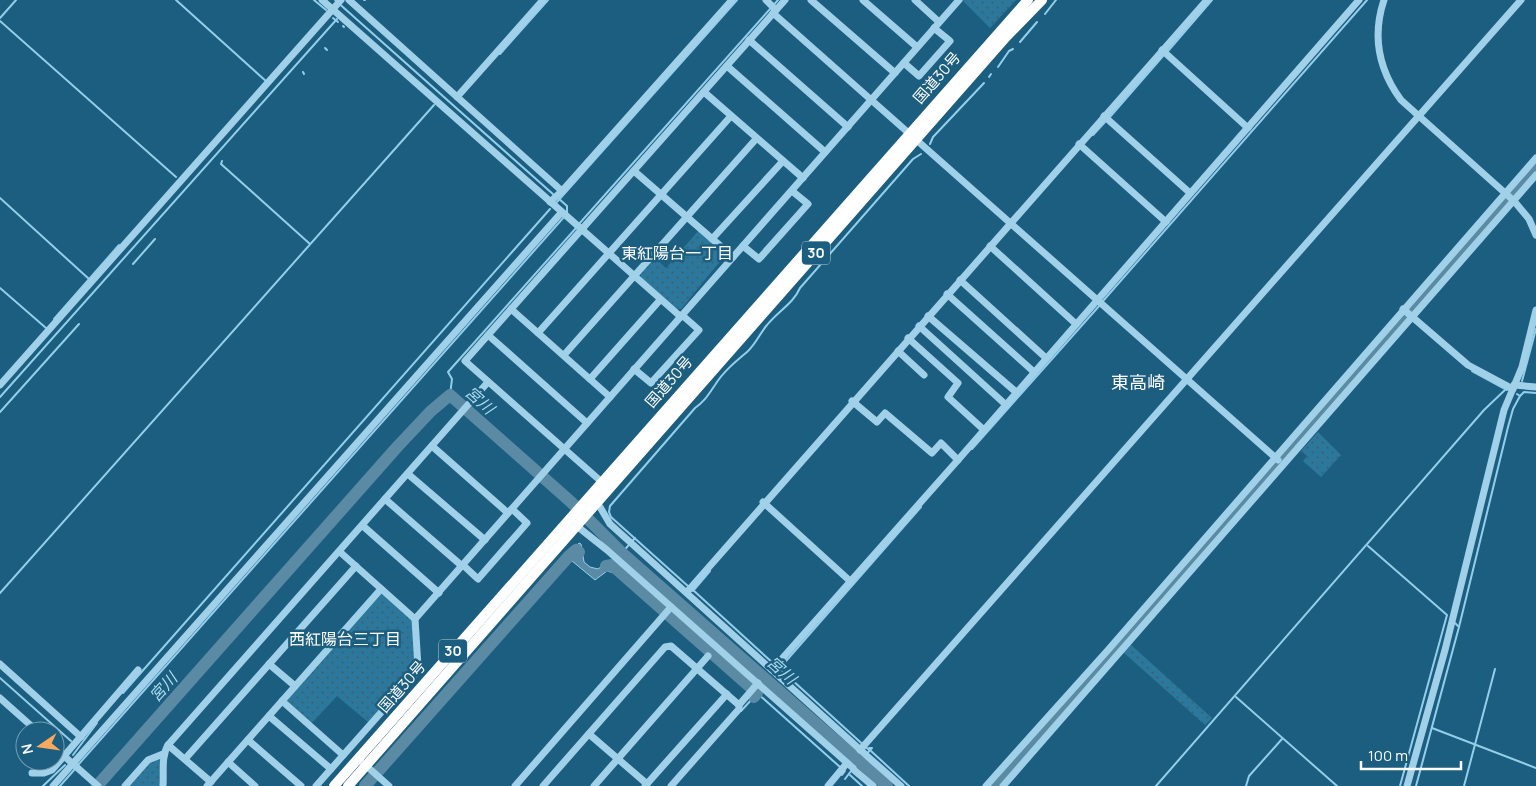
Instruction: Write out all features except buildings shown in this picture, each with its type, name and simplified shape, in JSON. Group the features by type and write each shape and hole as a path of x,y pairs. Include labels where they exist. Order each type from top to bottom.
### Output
{"highway":[{"name":"国道30号","path":"348,786 368,768 574,521 913,136 1028,0"},
{"name":"国道30号","path":"913,136 1042,0"},
{"name":"国道30号","path":"334,786 368,768"}],"street":[{"path":"322,0 338,4 556,196"},
{"path":"457,97 543,0"},
{"path":"556,196 732,0"},
{"path":"605,485 465,361 578,228 634,171 704,92 749,40 772,7 785,0"},
{"path":"811,0 895,74"},
{"path":"863,0 917,47"},
{"path":"904,63 919,76 950,41 915,0"},
{"path":"316,786 417,671 415,619 959,0"},
{"path":"689,589 900,353 992,247 1011,222 1107,118 1162,50 1206,0"},
{"path":"774,667 1076,324 1100,302 1190,193 1359,0"},
{"path":"1384,0 1378,44 1384,73 1401,100 1509,197 1529,219 1536,235"},
{"path":"864,750 1521,0"},
{"path":"351,2 457,97 556,196 563,215 660,300 699,330 651,383 634,369"},
{"path":"0,385 338,4"},
{"path":"772,7 872,100 1279,462"},
{"path":"749,40 848,127"},
{"path":"1162,50 1248,128"},
{"path":"726,66 825,152"},
{"path":"704,92 803,178"},
{"path":"538,333 731,116"},
{"path":"1107,118 1190,193"},
{"path":"564,355 756,139"},
{"path":"1081,146 1166,222"},
{"path":"1003,786 1279,462 1509,197 1536,158"},
{"path":"712,239 783,161"},
{"path":"634,171 733,256"},
{"path":"986,786 1279,462 1509,197 1536,175"},
{"path":"743,246 759,259 808,204 792,191"},
{"path":"65,755 108,712 563,215"},
{"path":"992,247 1076,324"},
{"path":"962,282 1046,358"},
{"path":"949,296 1034,372"},
{"path":"590,379 660,300"},
{"path":"510,310 610,397"},
{"path":"1407,786 1445,650 1504,410 1522,366 1536,310"},
{"path":"1408,313 1468,365 1514,387 1536,387"},
{"path":"929,318 1016,392"},
{"path":"921,328 1005,404"},
{"path":"488,335 587,423"},
{"path":"910,340 958,383 948,397 984,430"},
{"path":"900,353 924,375"},
{"path":"125,786 148,760 162,754 488,382"},
{"path":"855,404 877,422 885,413 932,453 941,443 958,460"},
{"path":"385,499 478,579 527,524 432,446"},
{"path":"408,474 485,540"},
{"path":"591,503 610,524 689,589 901,786"},
{"path":"765,504 850,581"},
{"path":"574,521 668,611 754,688 872,786"},
{"path":"362,526 439,593"},
{"path":"340,552 415,619"},
{"path":"184,759 356,566"},
{"path":"168,745 209,784 381,589"},
{"path":"515,786 668,611"},
{"path":"543,786 665,647 671,646 739,705"},
{"path":"594,786 708,656"},
{"path":"0,664 81,737"},
{"path":"269,664 295,686"},
{"path":"53,786 75,766 108,712 138,670"},
{"path":"671,786 739,709 739,705 754,688"},
{"path":"589,734 646,785 727,694"},
{"path":"0,698 26,721"},
{"path":"282,701 343,755"},
{"path":"269,716 331,769"},
{"path":"248,740 301,786"},
{"path":"162,754 165,770 163,786"},
{"path":"65,757 98,786"},
{"path":"228,762 255,786"},
{"path":"368,768 389,786"},
{"path":"828,786 848,768"},
{"path":"32,773 49,771"}],"shaded area":[{"path":"962,0 1016,0 990,28"},
{"path":"699,230 724,253 722,259 681,309 675,309 650,286 652,284 649,286 641,279 641,274 655,258 666,268"},
{"path":"1318,432 1341,455 1321,477 1303,461 1307,456 1301,451"},
{"path":"579,543 581,544 584,562 590,567 598,569 609,561 614,561 621,570 618,574 607,571 595,580 566,556"},
{"path":"381,593 412,620 415,670 368,722 337,696 311,724 286,701"},
{"path":"1130,644 1212,718 1205,725 1123,652"},
{"path":"159,758 161,759 160,786 128,786 148,764"}],"waterway":[{"path":"0,18 16,0"},
{"path":"176,0 267,82"},
{"path":"314,0 326,10"},
{"path":"335,0 554,195"},
{"path":"500,54 548,0"},
{"path":"557,202 737,0"},
{"path":"579,224 778,0"},
{"path":"1045,14 1056,0"},
{"path":"1168,51 1212,0"},
{"path":"1103,301 1367,0"},
{"path":"333,18 338,22"},
{"path":"0,397 337,19"},
{"path":"0,21 176,177"},
{"path":"1020,42 1037,22"},
{"path":"998,67 1009,51 1013,49"},
{"path":"1109,118 1163,56"},
{"path":"930,144 933,137 984,83"},
{"path":"0,593 434,105"},
{"path":"1093,135 1105,122"},
{"path":"689,587 611,517 609,512 610,506 704,400 725,371 750,349 771,320 793,299 800,288 913,159 921,154"},
{"path":"222,161 221,164 310,244"},
{"path":"994,786 1536,166"},
{"path":"0,198 89,279"},
{"path":"558,198 567,206 567,213"},
{"path":"123,693 550,209"},
{"path":"78,765 564,217"},
{"path":"450,395 452,379 448,372 576,228"},
{"path":"133,264 155,239"},
{"path":"54,319 119,245"},
{"path":"0,288 46,328"},
{"path":"972,449 1100,305"},
{"path":"0,412 79,324"},
{"path":"1522,381 1536,329"},
{"path":"1472,371 1507,390"},
{"path":"1156,786 1484,410 1506,389"},
{"path":"1517,394 1520,396 1524,392 1536,393"},
{"name":"宮川","path":"97,786 398,446 431,411 450,395 571,502 622,553 859,761"},
{"path":"1459,627 1508,427 1513,409 1520,396"},
{"path":"779,669 921,507"},
{"name":"宮川","path":"603,543 607,538"},
{"path":"620,555 635,538"},
{"path":"1368,546 1447,615 1400,786"},
{"path":"365,786 569,556 576,550 579,552"},
{"path":"606,566 612,565 757,693 754,697"},
{"path":"693,591 710,571"},
{"path":"693,590 774,664"},
{"path":"1416,786 1459,627 1455,623"},
{"path":"780,669 869,750"},
{"path":"1464,786 1495,669"},
{"path":"0,678 71,741"},
{"path":"757,693 840,767"},
{"path":"741,711 754,697"},
{"path":"1236,697 1337,786"},
{"path":"73,755 97,723"},
{"path":"1432,728 1536,768"},
{"path":"1246,786 1249,776 1282,739"},
{"path":"855,767 872,748 869,748"},
{"path":"871,751 909,786"},
{"name":"宮川","path":"861,763 887,786"},
{"path":"60,786 75,769"},
{"path":"43,786 59,771"},
{"path":"842,775 845,771"},
{"path":"845,779 851,771"},
{"path":"850,775 862,786"}],"district":[{"name":"東紅陽台一丁目","path":"677,253"},
{"name":"東高崎","path":"1138,383"},
{"name":"西紅陽台三丁目","path":"345,639"}]}
